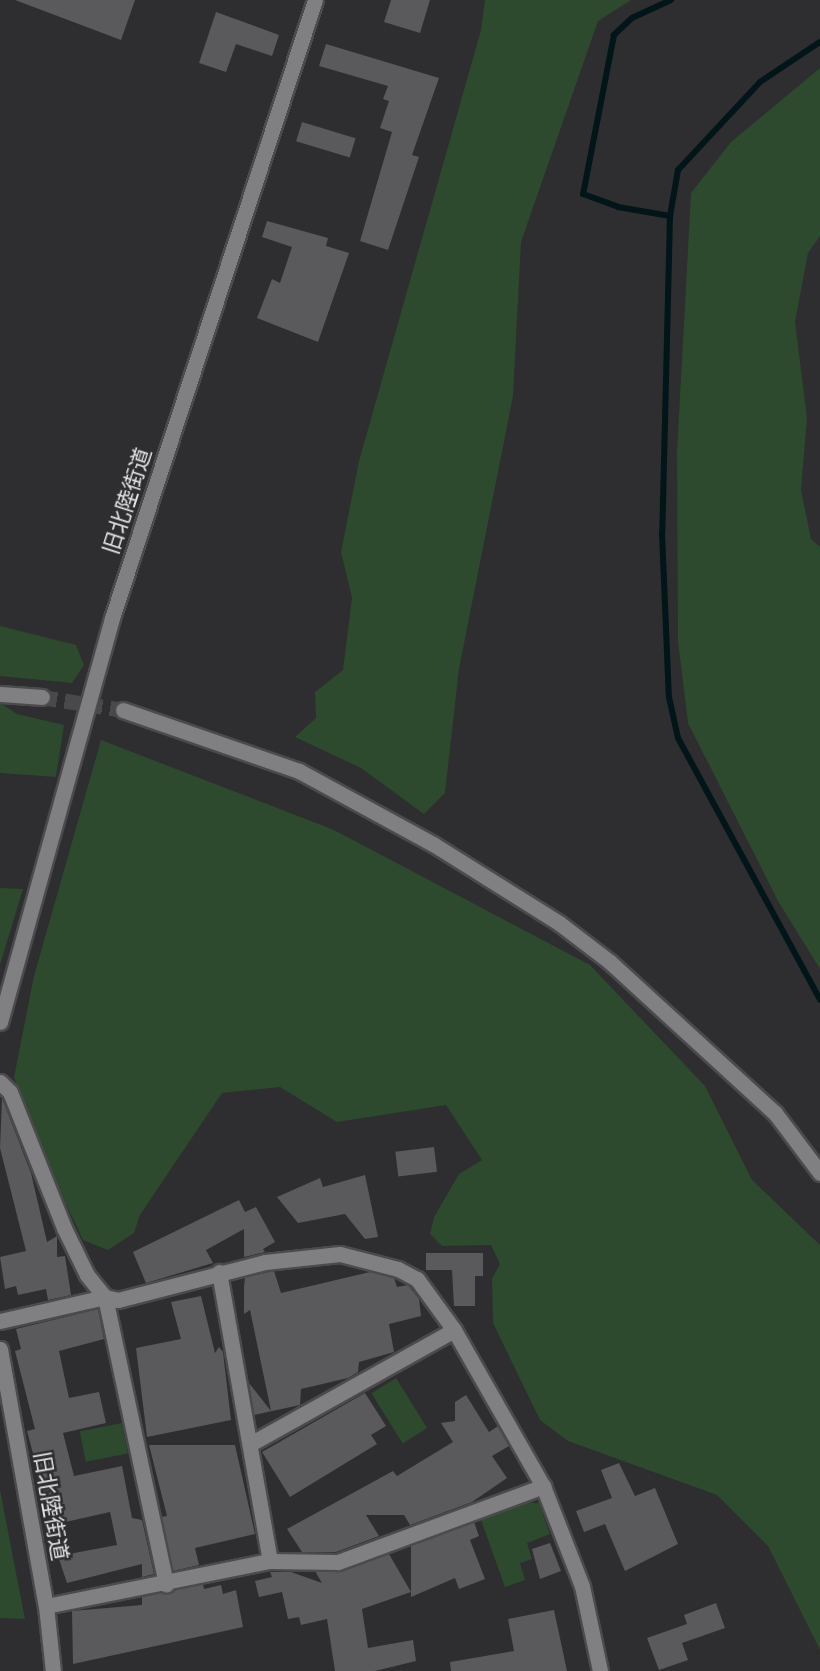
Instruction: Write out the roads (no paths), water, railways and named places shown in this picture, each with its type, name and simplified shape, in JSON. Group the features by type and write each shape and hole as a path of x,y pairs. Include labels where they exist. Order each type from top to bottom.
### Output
{"street":[{"name":"旧北陸街道","path":"0,1022 112,618 315,0"},
{"path":"0,694 42,697"},
{"path":"123,711 299,771 433,844 559,922 610,962 775,1113 820,1173"},
{"path":"0,1082 10,1092 64,1228 87,1275 105,1296 165,1585"},
{"path":"0,1321 105,1296 118,1300 219,1272 340,1254 398,1269 417,1279 454,1330 543,1486 582,1586 600,1671"},
{"path":"219,1272 252,1443 270,1561"},
{"path":"252,1443 454,1330"},
{"name":"旧北陸街道","path":"0,1349 46,1606 52,1671"},
{"path":"46,1606 165,1585 270,1561 338,1562 543,1486"}],"waterway":[{"path":"671,0 632,18 614,35 583,194 618,207 670,216 662,533 669,697 678,738 820,1000"},
{"path":"670,216 678,170 760,82 820,42"}],"tunnel":[{"path":"42,697 123,710"}]}
